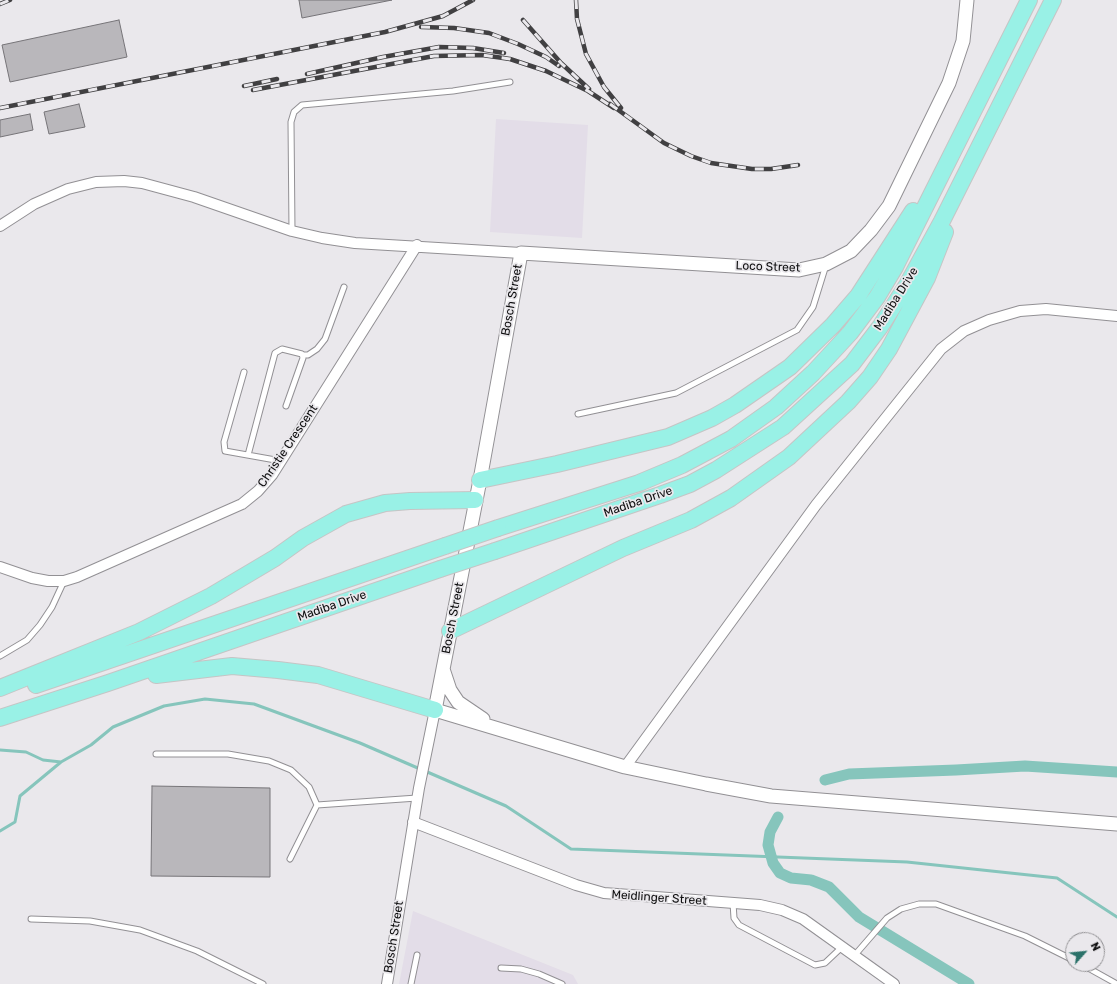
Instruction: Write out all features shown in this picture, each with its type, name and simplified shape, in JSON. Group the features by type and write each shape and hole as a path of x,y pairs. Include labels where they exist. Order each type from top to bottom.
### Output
{"main road":[{"name":"Madiba Drive","path":"0,696 498,528 639,483 682,465 731,439 776,407 819,367 850,333 877,297 895,267 1030,0"},
{"name":"Madiba Drive","path":"0,718 108,683 690,484 716,470 784,427 852,364 880,327 911,278 959,189 1054,0"},
{"path":"480,480 557,464 668,437 712,418 761,389 790,367 833,325 858,296 917,204 942,173"},
{"path":"450,630 623,548 691,520 731,498 789,457 848,402 870,377 889,349 927,278 942,242 959,189"},
{"path":"0,688 139,632 211,596 275,558 303,538 346,514 386,503 475,500"},
{"path":"108,683 172,672 232,666 318,675 435,710"}],"street":[{"name":"Loco Street","path":"521,253 799,270 826,264 851,251 872,230 888,206 950,83 963,40 967,0"},
{"path":"0,226 34,204 68,188 96,182 124,181 142,183 194,197 292,230 322,238 355,243 521,253"},
{"name":"Christie Crescent","path":"0,567 32,578 48,581 64,581 84,574 242,504 258,491 281,461 417,246"},
{"name":"Bosch Street","path":"387,984 418,793 480,480 521,253"},
{"path":"625,767 816,505 941,349 964,331 989,320 1020,311 1046,308 1117,316"},
{"path":"443,669 450,690 458,702 469,711 502,730"},
{"path":"435,710 625,767 771,796 1117,824"},
{"name":"Meidlinger Street","path":"413,822 576,885 604,894 760,905 782,910 803,919 894,984"}],"lane":[{"path":"292,230 291,122 294,112 302,105 453,91 510,82"},
{"path":"578,414 676,393 797,330 813,308 826,264"},
{"path":"248,455 275,353 282,349 308,355 317,349 325,339 344,287"},
{"path":"286,406 302,363 303,355"},
{"path":"244,372 224,442 225,450 281,461"},
{"path":"0,656 27,640 40,625 52,607 64,581"},
{"path":"156,754 228,754 269,761 291,770 302,779 309,787 317,805"},
{"path":"317,805 418,793"},
{"path":"290,860 317,805"},
{"path":"733,903 734,918 739,925 815,964 826,963 842,947"},
{"path":"854,956 887,918 901,908 919,904 936,904 1025,936 1065,956"},
{"path":"31,919 90,921 140,930 197,951 263,984"},
{"path":"411,984 417,955"},
{"path":"501,968 521,969 533,972 562,984"},
{"path":"1095,972 1117,984"}],"shaded area":[{"path":"496,119 588,125 582,238 490,232"},
{"path":"413,911 573,975 578,984 399,984"}],"building":[{"path":"299,0 392,0 302,18"},
{"path":"119,20 127,57 10,82 2,45"},
{"path":"79,104 85,127 49,134 44,112"},
{"path":"30,114 33,130 0,137 0,120"},
{"path":"152,786 270,788 270,877 151,876"}],"waterway":[{"path":"0,750 26,752 43,760 61,762 91,745 113,727 164,706 205,699 254,704 360,743 420,769"},
{"path":"0,831 15,822 20,796 61,762"},
{"path":"825,780 849,774 1025,766 1117,772"},
{"path":"425,771 506,806 571,849 907,862 1057,878 1117,917"},
{"path":"778,817 770,832 768,845 773,863 780,873 791,878 811,880 829,887 859,917 969,984"}],"railway":[{"path":"0,4 10,0"},
{"path":"0,108 385,32 443,16 473,0"},
{"path":"576,0 577,19 586,54 604,87 621,108"},
{"path":"523,20 561,63 589,89"},
{"path":"421,27 454,28 489,33 546,57 559,66"},
{"path":"307,74 383,57 439,47 473,48 504,53"},
{"path":"253,90 434,56 482,55 510,59 546,71 588,91 614,108"},
{"path":"244,86 277,79"},
{"path":"610,104 664,143 691,156 711,163 752,169 771,169 798,165"}]}
